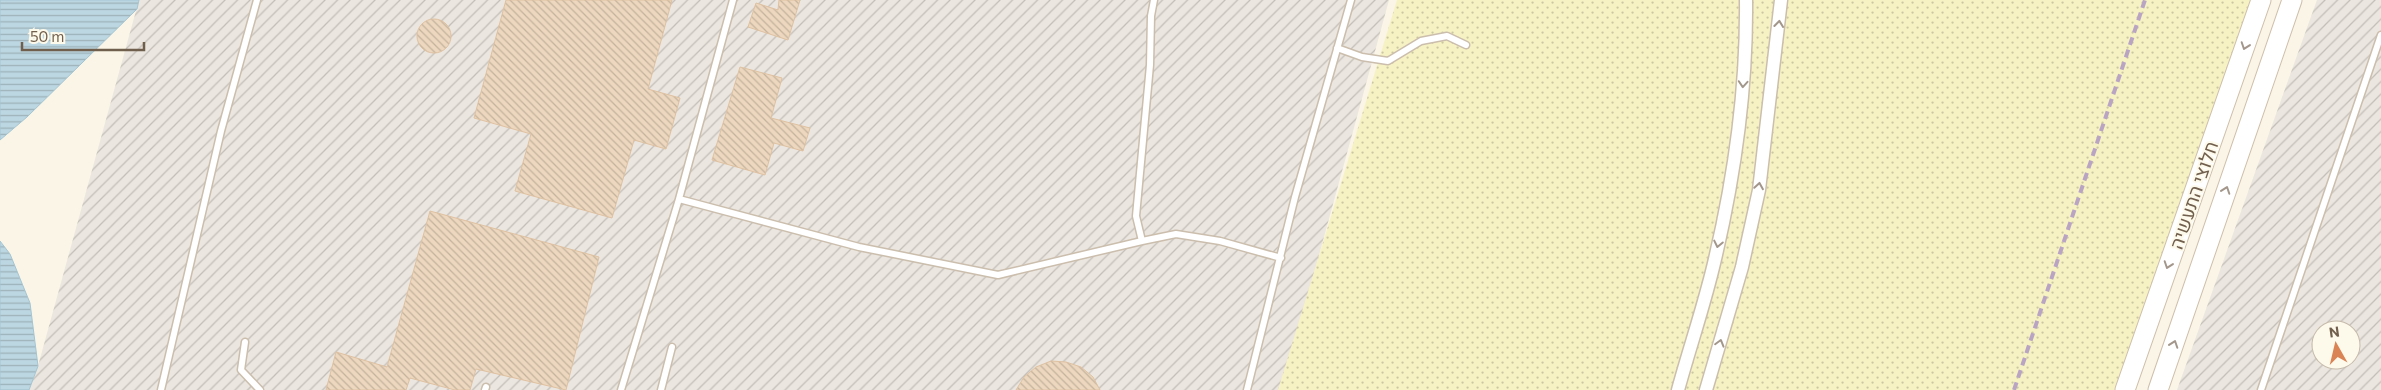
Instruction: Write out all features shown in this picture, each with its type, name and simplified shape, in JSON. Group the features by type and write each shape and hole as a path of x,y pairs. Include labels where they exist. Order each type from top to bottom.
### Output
{"street":[{"path":"1678,390 1715,260 1731,184 1743,89 1746,0"},
{"path":"1706,390 1742,267 1759,190 1781,0"},
{"name":"חלוצי התעשיה","path":"2125,390 2261,0"},
{"name":"חלוצי התעשיה","path":"2158,390 2292,0"}],"lane":[{"path":"162,390 222,131 257,0"},
{"path":"621,390 679,199 733,0"},
{"path":"1142,241 1136,216 1150,65 1151,16 1154,0"},
{"path":"1247,390 1295,197 1351,0"},
{"path":"1338,48 1362,58 1388,61 1421,41 1447,36 1466,45"},
{"path":"2260,390 2381,36"},
{"path":"679,199 859,247 998,275 1176,234 1220,241 1281,258"},
{"path":"245,342 241,370 260,390"},
{"path":"661,390 672,347"}],"shaded area":[{"path":"139,0 1389,0 1282,390 29,390 38,366"},
{"path":"2317,0 2381,0 2381,390 2177,390"}],"sand":[{"path":"1397,0 2263,0 2129,390 1278,390"}],"water":[{"path":"0,0 139,0 137,9 27,117 0,140"},
{"path":"0,241 10,254 30,303 38,366 29,390 0,390"}],"building":[{"path":"506,0 672,0 648,89 680,98 666,149 634,140 612,218 515,191 531,134 474,118"},
{"path":"779,0 800,0 788,40 748,27 756,3 778,10"},
{"path":"434,19 441,20 446,24 450,29 450,43 446,48 441,52 434,53 427,52 422,48 418,43 417,36 418,29 422,24 427,20"},
{"path":"740,67 782,78 771,118 810,128 803,151 774,143 765,175 712,160"},
{"path":"430,211 599,257 566,390 476,369 470,390 455,390 410,378 406,390 326,390 336,352 387,367"},
{"path":"1051,361 1066,362 1081,367 1093,377 1100,390 1016,390 1024,377 1036,367"}],"railway":[{"path":"2014,390 2145,0"}]}
